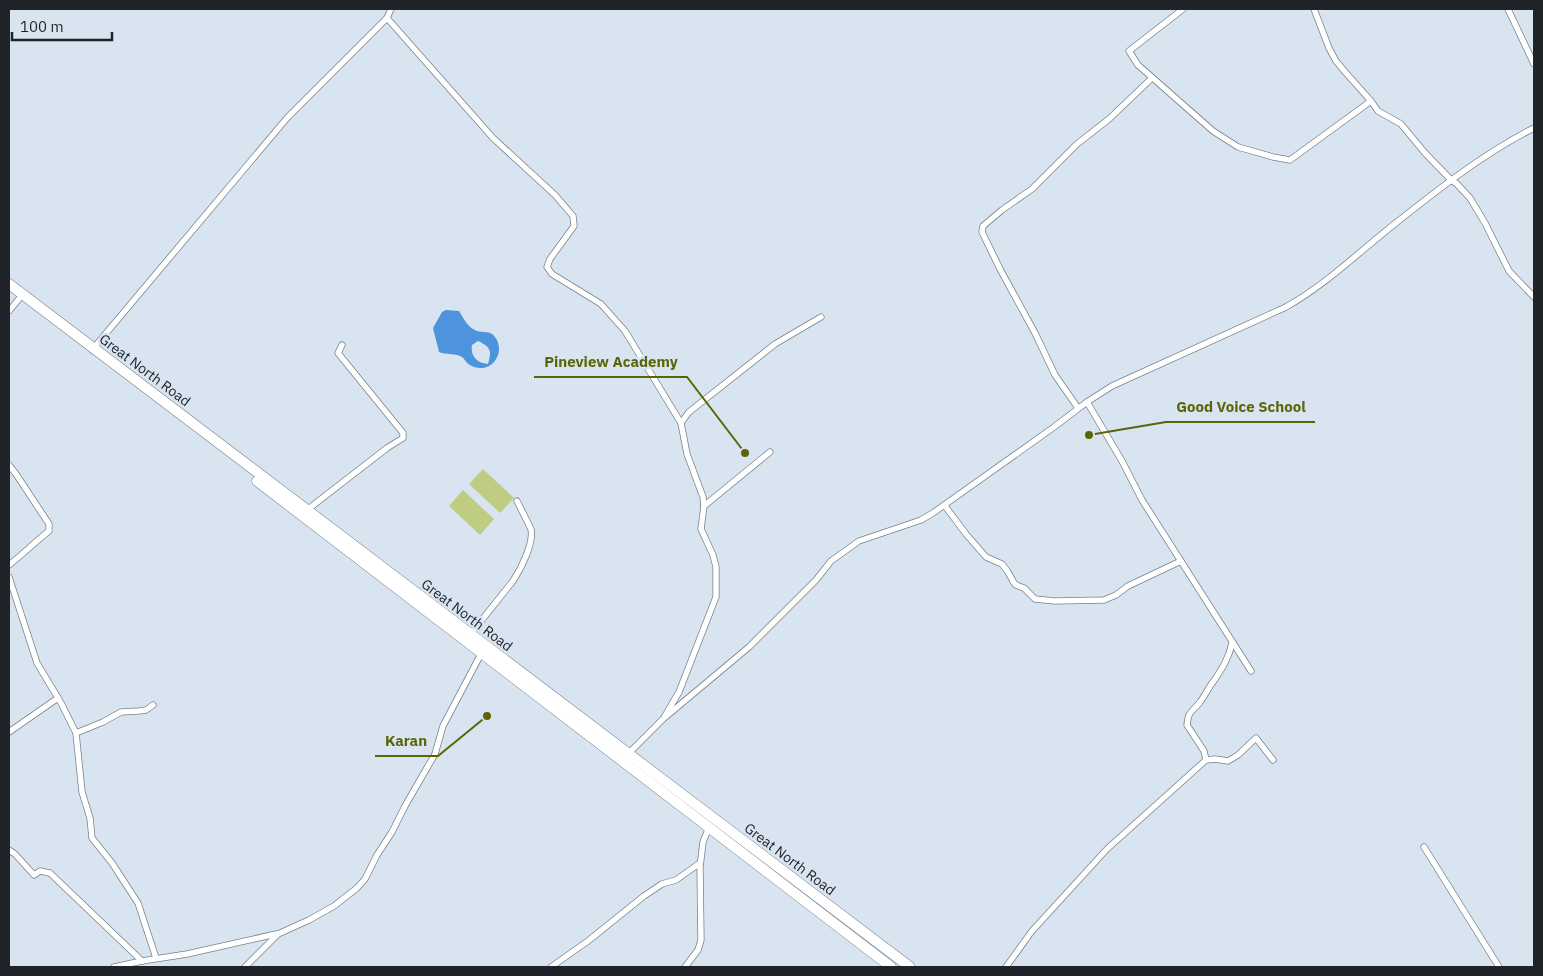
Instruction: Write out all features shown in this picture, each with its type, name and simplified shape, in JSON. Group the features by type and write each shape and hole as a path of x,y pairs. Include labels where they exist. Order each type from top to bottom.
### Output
{"highway":[{"name":"Great North Road","path":"9,284 20,296 711,823 891,967"},
{"name":"Great North Road","path":"9,291 20,296"},
{"name":"Great North Road","path":"711,823 910,967"}],"street":[{"path":"92,350 287,118 387,18 391,9"},
{"path":"1183,9 1129,50 1138,65 1152,78 1213,131 1238,147 1290,160 1371,101"},
{"path":"1314,9 1336,61 1382,114 1401,124 1425,153 1452,181 1462,188 1485,222 1509,271 1534,297"},
{"path":"1508,9 1534,64"},
{"path":"387,18 494,138 555,195 573,216 574,226 550,259 548,267 552,274 601,304 625,330 681,423 687,454 704,506 702,529 716,567 716,597 679,692 663,719"},
{"path":"1078,408 1055,374 1036,333 1000,269 982,232 983,226 1032,189 1077,144 1109,120 1152,78"},
{"path":"625,757 663,719 749,648 816,580 831,561 847,549 859,541 921,520 946,506 1086,402 1112,386 1286,307 1304,297 1392,226 1452,181 1497,149 1534,128"},
{"path":"9,311 20,296"},
{"path":"681,423 689,412 712,396 775,344 821,317"},
{"path":"303,513 403,438 403,433 338,353 342,345"},
{"path":"1086,402 1122,461 1142,500 1251,671"},
{"path":"704,506 770,452"},
{"path":"9,465 49,524 49,531 9,565"},
{"path":"467,638 518,574 530,545 532,529 517,501"},
{"path":"946,506 966,534 986,557 1002,564 1014,583 1024,588 1035,599 1055,601 1104,600 1116,595 1128,586 1181,561"},
{"path":"9,577 28,632 34,656 76,733 82,792 90,818 92,838 112,863 138,903 156,958"},
{"path":"1206,760 1204,751 1187,726 1189,714 1200,702 1222,670 1232,642"},
{"path":"114,967 187,954 278,934 334,906 357,888 365,879 435,754 443,726 484,650"},
{"path":"9,732 58,698"},
{"path":"76,733 121,712 146,710 153,705"},
{"path":"1006,967 1032,931 1107,849 1206,760 1228,761 1238,755 1256,738 1273,760"},
{"path":"685,967 698,950 701,940 700,863 704,842 711,823"},
{"path":"1424,848 1499,967"},
{"path":"9,850 34,875 40,871 50,873 142,961"},
{"path":"551,967 588,941 644,896 662,884 676,880 700,863"},
{"path":"245,967 278,934"}],"green space":[{"path":"483,469 514,498 500,513 469,484"},
{"path":"463,490 494,519 480,535 449,506"}],"water":[{"path":"446,310 459,311 471,328 493,335 499,348 496,360 485,368 476,368 460,356 439,352 433,328 442,312","holes":["478,341 488,347 490,353 488,364 473,356 472,345"]}],"place":[{"name":"Good Voice School","path":"1089,435"},
{"name":"Pineview Academy","path":"745,453"},
{"name":"Karan","path":"487,716"}]}
